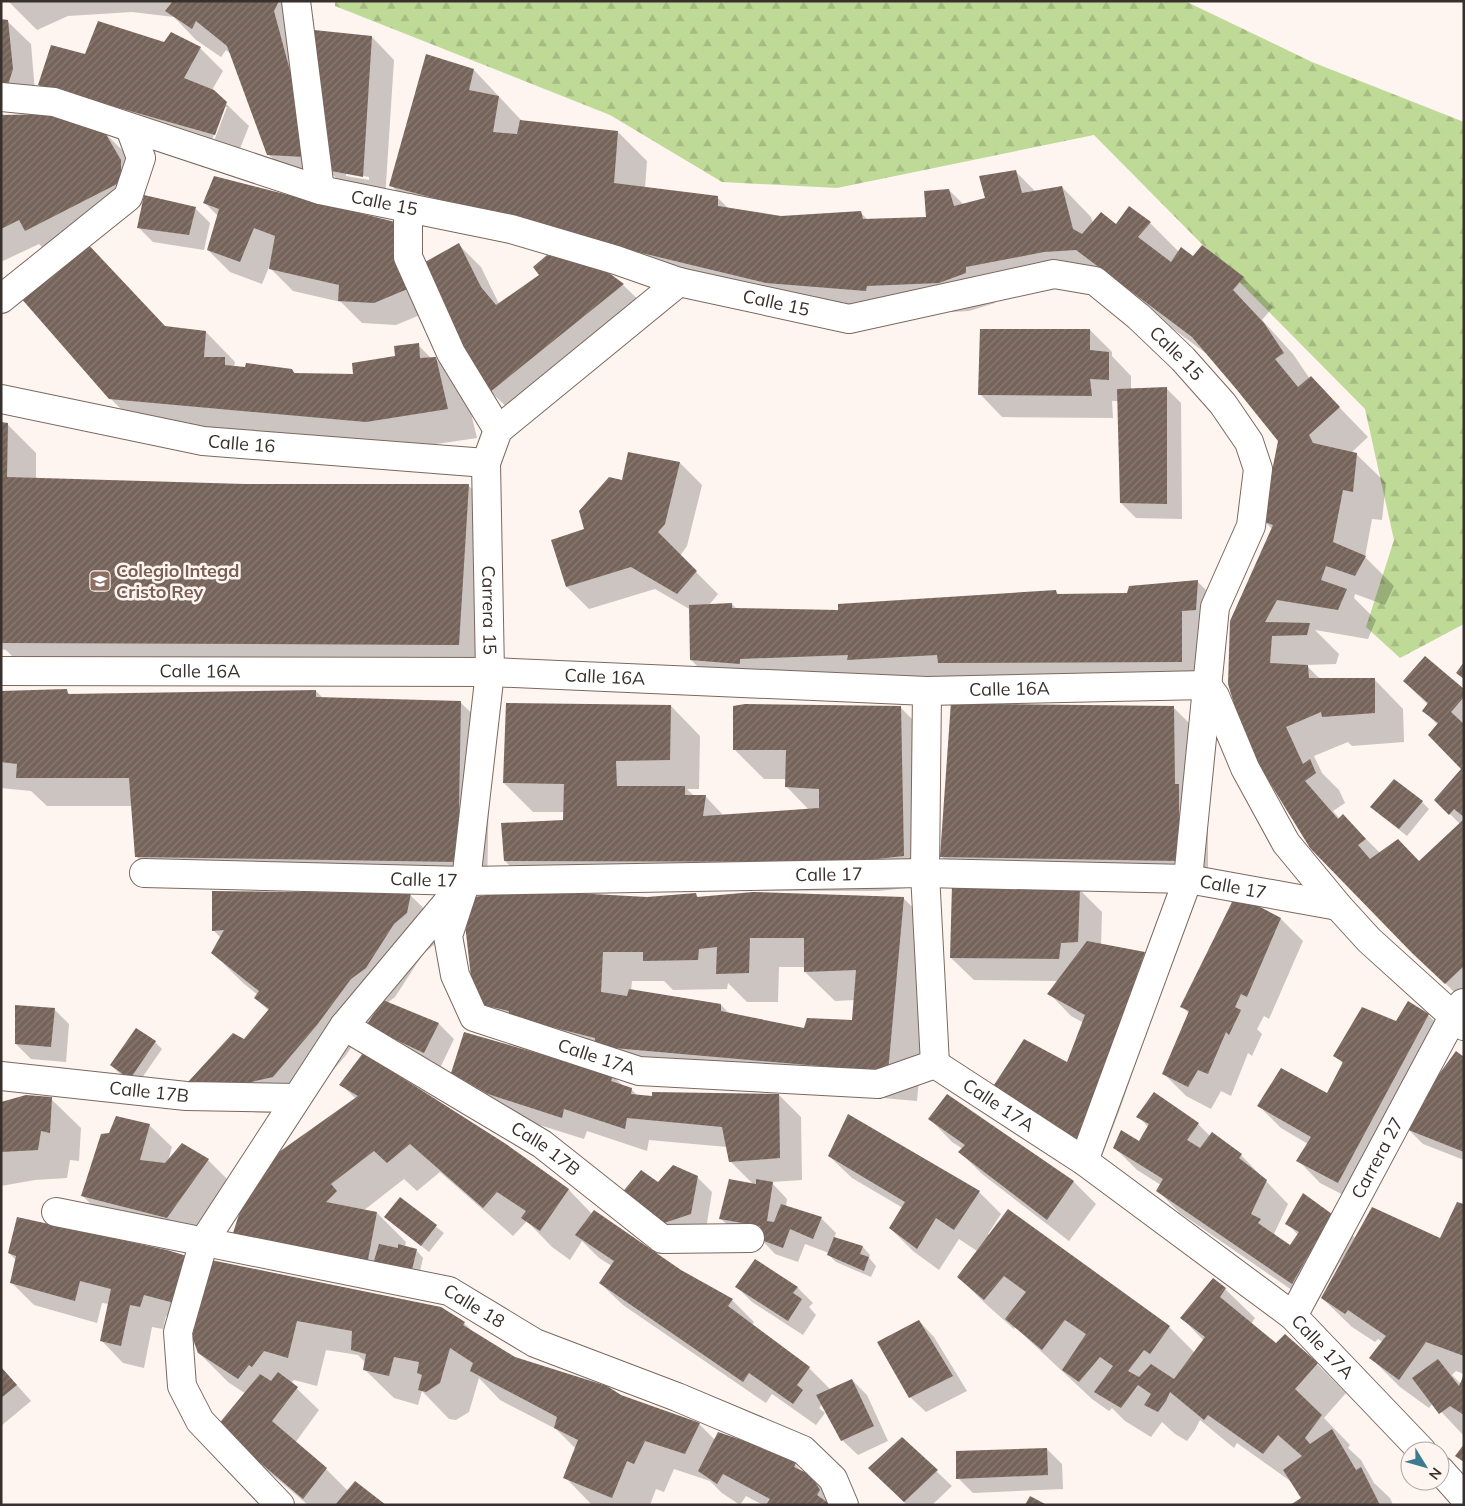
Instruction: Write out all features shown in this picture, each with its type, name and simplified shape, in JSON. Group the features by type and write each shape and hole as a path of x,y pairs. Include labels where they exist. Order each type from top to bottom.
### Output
{"street":[{"path":"296,1 320,190"},
{"name":"Calle 15","path":"1,97 54,102 320,190 511,229 616,260 679,282 849,319 1054,274 1095,281 1139,317 1183,359 1223,404 1249,442 1258,469 1251,526 1215,607 1188,879 1084,1161"},
{"path":"1,299 128,197 141,158 130,128"},
{"path":"408,208 408,257 451,353 498,430 679,282"},
{"name":"Calle 16","path":"1,398 203,441 486,463"},
{"name":"Carrera 15","path":"474,1017 454,975 448,936 466,881 490,672 486,463 498,430"},
{"name":"Calle 16A","path":"1,671 490,672 927,691 1206,685"},
{"path":"1206,685 1215,696 1245,768 1286,843 1369,940 1460,1015"},
{"path":"927,691 925,873 935,1064"},
{"name":"Calle 17","path":"144,873 466,881 925,873 1188,879 1338,906"},
{"path":"280,1505 200,1421 182,1386 178,1332 204,1241 344,1026 466,881"},
{"name":"Carrera 27","path":"1294,1316 1460,1015"},
{"name":"Calle 17A","path":"474,1017 639,1071 878,1084 935,1064 1084,1161 1294,1316 1413,1441"},
{"name":"Calle 17B","path":"344,1026 542,1144 662,1239 750,1238"},
{"name":"Calle 17B","path":"1,1076 186,1096 296,1098"},
{"name":"Calle 18","path":"56,1212 449,1291 535,1343 677,1397 803,1450 833,1479 844,1505"},
{"path":"1450,1481 1464,1497"}],"green space":[{"path":"335,1 1185,1 1312,62 1464,122 1464,624 1400,658 1366,627 1394,540 1365,409 1094,135 837,188 722,182 610,115 335,6"}],"building":[{"path":"173,1 279,1 274,11 297,97 305,157 267,155 227,46 196,21 192,29 165,11"},
{"path":"1,19 8,20 13,69 8,85 1,84"},
{"path":"98,21 164,42 171,32 201,47 184,78 214,90 227,102 215,135 38,85 51,45 85,54"},
{"path":"314,30 372,36 363,177 326,170"},
{"path":"426,54 474,69 469,90 499,96 493,132 517,134 520,120 618,131 614,183 718,196 718,206 781,216 861,211 863,219 926,217 924,191 949,189 954,206 985,198 979,176 1016,170 1022,193 1062,186 1073,229 1082,234 1101,212 1116,224 1129,206 1151,222 1138,237 1171,262 1181,247 1193,256 1202,245 1244,277 1233,290 1264,323 1284,353 1275,359 1298,387 1311,376 1340,407 1309,435 1313,443 1357,453 1353,492 1343,490 1333,542 1366,556 1355,576 1326,566 1321,580 1347,589 1338,610 1277,600 1265,622 1310,623 1307,635 1272,636 1270,663 1308,665 1309,678 1375,678 1375,713 1322,717 1321,712 1286,727 1303,764 1310,759 1316,773 1305,781 1338,819 1343,814 1366,839 1358,845 1370,859 1398,839 1419,861 1464,819 1464,966 1445,984 1412,953 1310,848 1246,744 1228,684 1230,621 1273,525 1262,521 1278,441 1192,337 1076,250 1044,252 966,267 966,273 939,283 867,286 866,291 766,283 592,241 389,186"},
{"path":"55,114 91,129 104,131 121,160 121,182 25,231 19,220 1,229 1,115"},
{"path":"214,176 399,223 410,288 374,303 338,301 339,285 269,269 275,236 254,228 240,262 207,250 219,209 203,203"},
{"path":"144,195 196,207 189,235 137,228"},
{"path":"84,240 165,326 206,331 204,357 225,357 225,365 245,367 246,363 292,369 294,373 353,374 352,363 395,356 394,346 419,343 420,358 436,357 448,409 366,422 109,399 20,297"},
{"path":"459,243 481,287 496,305 539,275 533,267 547,255 605,270 624,284 490,392 453,343 418,266"},
{"path":"980,329 1090,329 1090,350 1109,352 1109,380 1090,379 1092,396 978,395"},
{"path":"1167,387 1167,504 1120,503 1117,389"},
{"path":"1,422 8,423 7,477 245,484 469,484 459,645 1,643"},
{"path":"628,452 680,462 665,524 658,532 697,571 677,594 631,567 566,587 551,540 584,529 579,511 609,477 622,480"},
{"path":"1198,580 1196,610 1182,611 1182,662 938,663 937,655 847,660 848,655 740,659 740,664 690,660 689,605 732,603 732,608 838,610 838,604 1056,590 1057,594 1127,593 1129,586"},
{"path":"1425,656 1464,689 1464,697 1451,712 1464,724 1464,817 1454,809 1449,815 1434,800 1461,769 1428,735 1438,723 1422,711 1428,703 1403,681"},
{"path":"1464,662 1464,679 1456,673"},
{"path":"67,689 68,694 316,690 316,697 461,701 458,862 135,857 129,778 16,778 17,764 1,762 1,691"},
{"path":"986,701 986,704 1174,706 1175,784 1179,784 1179,861 940,857 951,702"},
{"path":"506,703 671,705 670,760 616,761 617,786 685,786 685,795 706,795 703,816 819,808 819,789 785,787 786,750 733,750 733,706 745,704 901,706 904,856 849,862 504,861 501,823 563,820 564,784 503,783"},
{"path":"1394,779 1423,801 1399,829 1370,807"},
{"path":"952,885 1080,888 1078,942 1061,943 1059,959 950,958"},
{"path":"520,890 647,897 696,893 697,897 753,892 904,897 888,1072 614,1048 595,1043 595,1038 508,1016 509,1011 474,1003 463,907 474,897","holes":["750,938 804,938 804,972 856,970 852,1020 807,1018 804,1028 721,1011 721,1004 629,989 627,996 601,992 603,952 643,952 643,961 698,960 699,949 717,947 716,974 749,973"]},
{"path":"212,891 411,893 407,913 394,924 366,968 351,979 317,1025 273,1077 238,1085 188,1082 233,1033 244,1039 269,1009 254,998 259,991 211,953 224,930 212,931"},
{"path":"1236,894 1281,918 1247,997 1241,994 1235,1007 1241,1010 1229,1035 1226,1032 1208,1074 1198,1070 1188,1087 1162,1074 1189,1011 1180,1007"},
{"path":"1087,941 1145,952 1077,1141 992,1088 1024,1039 1067,1062 1085,1015 1047,994"},
{"path":"383,1000 439,1023 424,1053 366,1026"},
{"path":"1408,1001 1429,1014 1338,1183 1296,1161 1311,1137 1257,1106 1281,1068 1327,1093 1343,1062 1333,1056 1362,1007 1396,1021"},
{"path":"15,1005 55,1008 51,1047 15,1044"},
{"path":"136,1028 156,1041 130,1079 110,1065"},
{"path":"464,1032 613,1075 611,1081 632,1088 631,1094 652,1096 652,1092 779,1094 780,1158 729,1162 722,1127 627,1118 625,1129 564,1109 562,1118 488,1094 451,1073"},
{"path":"1456,1051 1464,1057 1464,1152 1406,1129 1423,1096"},
{"path":"363,1053 506,1144 569,1189 540,1231 521,1218 526,1211 497,1192 483,1208 410,1144 387,1163 374,1151 331,1184 337,1191 326,1202 377,1212 367,1265 233,1233 250,1180 262,1164 358,1096 339,1085"},
{"path":"1154,1092 1199,1123 1187,1140 1200,1148 1212,1132 1242,1154 1239,1158 1267,1180 1251,1214 1261,1219 1258,1223 1290,1245 1299,1232 1285,1224 1303,1193 1332,1214 1292,1284 1156,1191 1163,1179 1113,1148 1121,1130 1139,1141 1149,1124 1136,1117"},
{"path":"947,1094 1074,1181 1047,1220 958,1152 965,1145 928,1119"},
{"path":"26,1095 52,1097 50,1133 41,1131 38,1150 1,1152 1,1102"},
{"path":"848,1114 980,1191 954,1230 936,1218 917,1249 889,1228 905,1202 828,1156"},
{"path":"116,1116 150,1124 140,1160 165,1163 182,1143 209,1159 167,1218 81,1196 101,1134 109,1133"},
{"path":"673,1165 698,1176 691,1214 658,1225 620,1195 641,1170 658,1182"},
{"path":"729,1179 756,1184 756,1179 773,1182 767,1221 774,1222 781,1204 822,1217 813,1239 790,1229 783,1248 759,1239 760,1226 719,1219"},
{"path":"400,1197 437,1225 421,1246 384,1217"},
{"path":"1457,1202 1464,1204 1464,1356 1426,1342 1399,1380 1369,1358 1386,1336 1348,1310 1345,1314 1321,1298 1372,1207 1440,1238"},
{"path":"1008,1209 1170,1326 1150,1354 1144,1350 1128,1371 1139,1377 1151,1364 1174,1379 1205,1337 1180,1318 1213,1278 1226,1288 1220,1297 1276,1343 1285,1334 1318,1363 1295,1389 1322,1415 1305,1438 1310,1444 1332,1429 1356,1470 1361,1467 1380,1505 1290,1505 1301,1498 1283,1470 1302,1456 1278,1435 1263,1454 1208,1415 1204,1420 1170,1392 1158,1412 1144,1405 1151,1394 1138,1385 1121,1408 1094,1392 1113,1366 1100,1357 1079,1382 1062,1370 1086,1334 1065,1320 1042,1350 1005,1319 1026,1292 1004,1276 984,1300 957,1277"},
{"path":"594,1210 681,1270 733,1299 728,1306 810,1367 797,1385 803,1390 793,1404 749,1373 743,1382 599,1283 614,1261 575,1235"},
{"path":"17,1217 167,1250 190,1257 178,1304 144,1295 140,1307 130,1305 121,1346 100,1341 111,1289 80,1281 75,1301 10,1283 16,1256 8,1253"},
{"path":"834,1237 863,1246 860,1254 869,1257 864,1271 827,1255"},
{"path":"379,1244 398,1248 398,1244 417,1249 411,1274 373,1264"},
{"path":"755,1259 798,1287 793,1293 802,1299 788,1321 735,1287"},
{"path":"211,1260 441,1307 465,1322 463,1325 515,1357 607,1386 621,1395 700,1423 685,1454 645,1441 634,1464 627,1461 612,1498 563,1478 578,1440 554,1428 557,1417 470,1371 473,1363 450,1348 440,1383 426,1392 418,1390 422,1375 417,1373 419,1362 394,1357 389,1376 363,1370 366,1354 351,1350 352,1331 297,1321 288,1358 264,1351 252,1367 249,1365 238,1379 198,1353 192,1337"},
{"path":"919,1320 953,1376 909,1398 877,1342"},
{"path":"1438,1359 1459,1386 1464,1374 1464,1415 1450,1406 1439,1414 1412,1378"},
{"path":"1,1367 17,1385 1,1398"},
{"path":"278,1372 298,1387 272,1421 327,1468 303,1499 217,1426 260,1374 271,1381"},
{"path":"852,1379 874,1426 841,1441 816,1395"},
{"path":"718,1432 771,1450 796,1463 794,1467 811,1475 820,1490 817,1495 831,1505 766,1505 770,1499 723,1474 717,1484 698,1471"},
{"path":"902,1437 938,1470 904,1502 868,1468"},
{"path":"1464,1444 1464,1462 1455,1456"},
{"path":"1047,1448 1048,1475 956,1479 956,1451"},
{"path":"355,1481 386,1505 335,1505"},
{"path":"1030,1496 1047,1505 1025,1505"}],"place":[{"name":"Colegio Integd Cristo Rey","path":"100,581"}]}
